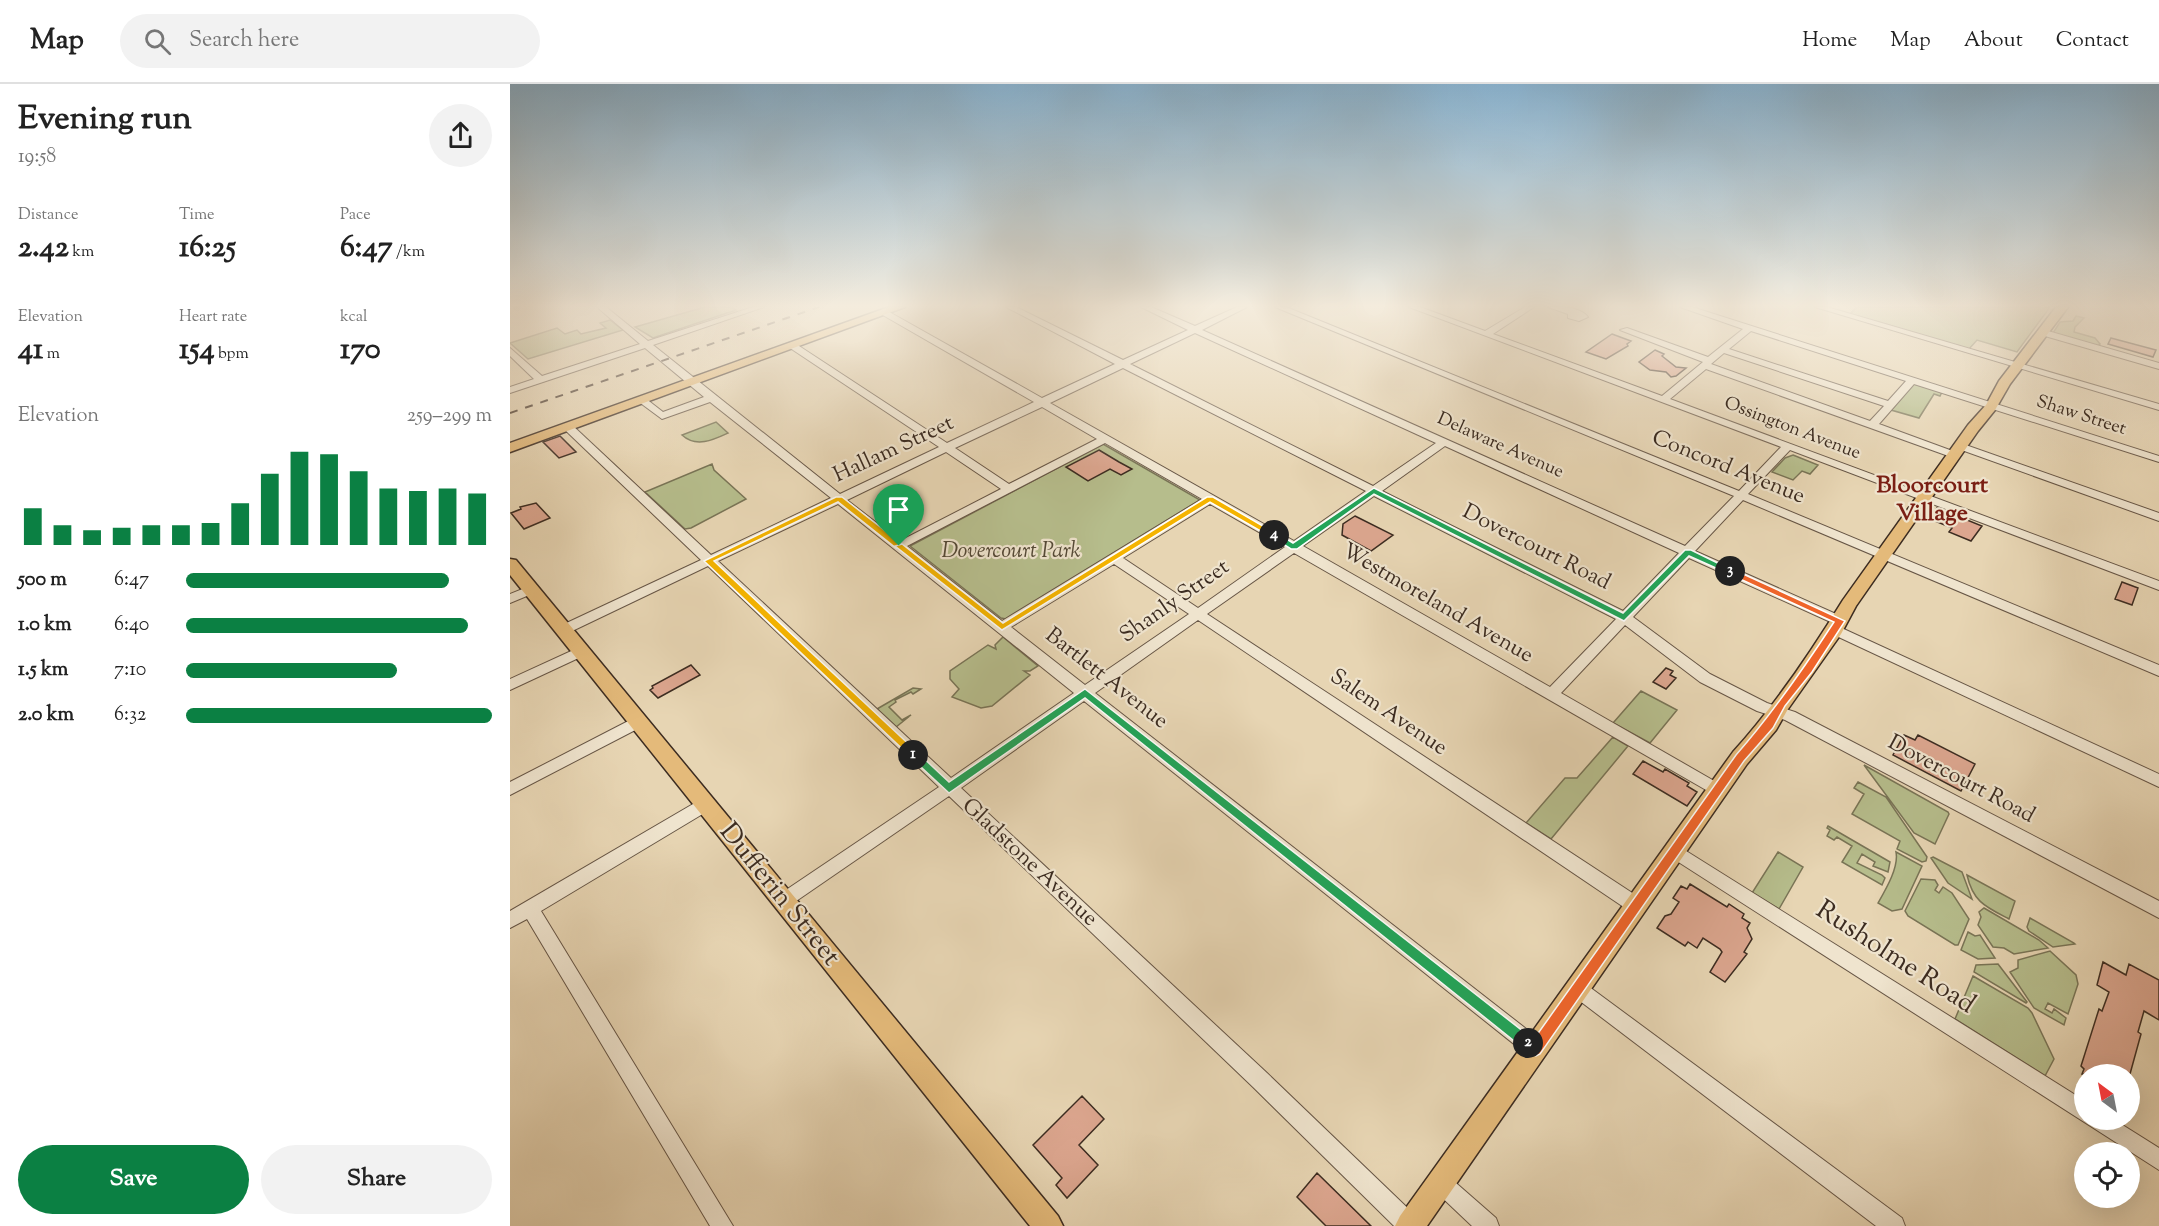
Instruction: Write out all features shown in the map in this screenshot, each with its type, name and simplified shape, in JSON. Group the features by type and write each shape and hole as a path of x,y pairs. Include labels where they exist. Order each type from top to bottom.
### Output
{"main road":[{"path":"510,448 753,360"},
{"path":"1410,1226 1740,758 1763,733 1838,626 1849,604 1957,451 1993,405 2004,384 2021,360"},
{"name":"Dufferin Street","path":"510,564 1048,1226"}],"street":[{"path":"519,360 540,380"},
{"path":"510,390 599,360"},
{"name":"Bartlett Avenue","path":"667,360 711,398 1536,1049"},
{"path":"815,360 1009,489"},
{"name":"Westmoreland Avenue","path":"969,360 1718,790"},
{"name":"Dovercourt Road","path":"1116,360 1624,618 1637,625 1691,670 1753,702 1790,716 2159,910"},
{"name":"Hallam Street","path":"563,630 1131,360"},
{"name":"Delaware Avenue","path":"1264,360 1688,552 2159,781"},
{"name":"Concord Avenue","path":"1410,360 1740,495 2159,671"},
{"name":"Ossington Avenue","path":"1557,360 2159,586"},
{"path":"1700,360 1872,426 1957,451 2159,517"},
{"path":"1663,400 1710,360"},
{"path":"1754,360 1890,405"},
{"name":"Shaw Street","path":"1850,360 2159,459"},
{"path":"2002,360 2159,407"},
{"path":"2139,360 2159,366"},
{"path":"1872,426 1912,380"},
{"path":"642,400 662,416 711,398"},
{"name":"Gladstone Avenue","path":"568,427 996,834 1260,1080 1410,1226"},
{"path":"899,546 1105,439"},
{"name":"Shanly Street","path":"783,901 949,788 1444,442"},
{"path":"1552,694 1787,447"},
{"path":"1002,627 1210,499"},
{"name":"Salem Avenue","path":"1114,558 1637,906"},
{"path":"510,599 530,590"},
{"path":"510,685 580,652"},
{"path":"510,789 638,722"},
{"path":"510,920 705,804"},
{"name":"Rusholme Road","path":"1675,851 2074,1106"},
{"path":"530,908 722,1226"},
{"path":"1578,989 1894,1226"},
{"path":"2112,1130 2159,1160"},
{"path":"1441,1183 1488,1226"}],"green space":[{"path":"1914,384 1942,392 1940,396 1934,394 1919,418 1891,410"},
{"path":"716,422 728,433 705,442 693,441 682,435"},
{"name":"Dovercourt Park","path":"1103,444 1200,500 1006,619 1001,618 910,546"},
{"path":"1793,455 1818,465 1810,474 1802,471 1793,480 1772,472 1785,458"},
{"path":"712,464 714,470 746,499 691,528 685,529 645,492"},
{"path":"1003,637 1038,666 1030,671 1024,671 1030,675 992,706 981,708 952,697 959,689 950,679 950,671 988,645 996,649 995,645"},
{"path":"913,688 921,689 895,700 896,702 889,707 902,720 911,715 896,727 877,709"},
{"path":"1641,691 1677,710 1650,743 1613,723"},
{"path":"1613,737 1628,746 1551,839 1526,823 1565,778 1577,778"},
{"path":"1864,765 1948,812 1935,844 1914,833"},
{"path":"1858,782 1886,797 1927,857 1926,861 1922,862 1897,849 1900,841 1852,814 1864,794 1854,788"},
{"path":"1828,826 1890,862 1888,872 1873,866 1875,862 1862,854 1857,863 1882,875 1885,878 1882,885 1842,862 1852,846 1837,837 1834,840 1827,836 1830,830"},
{"path":"1778,852 1803,867 1779,909 1752,893"},
{"path":"1896,852 1922,866 1902,909 1892,911 1878,903 1894,871"},
{"path":"1931,858 1962,872 1972,899 1948,883"},
{"path":"1967,875 2015,901 2009,919 1977,898"},
{"path":"1921,879 1935,880 1938,885 1935,890 1939,893 1943,887 1952,893 1969,919 1958,945 1908,916 1905,911"},
{"path":"1984,908 2039,940 2048,948 2014,954 2004,948 1993,947 1978,925 1981,917 1979,912"},
{"path":"2030,918 2075,944 2053,947 2029,931 2027,927"},
{"path":"1968,932 1975,936 1980,935 1995,958 1978,959 1961,950"},
{"path":"2050,951 2076,975 2078,984 2068,1014 2048,1003 2045,1009 2052,1013 2054,1009 2066,1018 2064,1025 2034,1008 2010,972 2018,968 2018,960"},
{"path":"1998,964 2026,1003 1974,972 1976,965"},
{"path":"1973,976 2028,1008 2032,1013 2054,1059 2045,1076 1955,1019"}],"building":[{"path":"1667,360 1676,367 1686,368 1671,377 1666,372 1650,370 1639,362"},
{"path":"560,436 576,452 559,458 543,442"},
{"path":"1099,450 1132,469 1121,475 1110,469 1088,481 1066,467"},
{"path":"536,503 550,518 524,529 511,513 521,509 520,507"},
{"path":"1937,508 1982,526 1971,541 1949,532 1952,528 1930,519"},
{"path":"1355,516 1393,535 1371,551 1342,535 1343,524"},
{"path":"2122,582 2138,588 2132,605 2115,599"},
{"path":"691,665 700,675 658,698 650,690 652,686"},
{"path":"1666,668 1673,671 1670,675 1676,678 1666,689 1653,682"},
{"path":"1904,735 1915,740 1918,735 1975,764 1961,791 1893,755"},
{"path":"1643,761 1663,772 1665,769 1689,783 1687,786 1697,792 1687,806 1633,774"},
{"path":"1690,884 1727,907 1729,904 1744,914 1742,918 1750,923 1747,928 1752,939 1744,952 1747,954 1725,982 1710,972 1722,952 1720,949 1703,938 1697,948 1688,942 1685,946 1657,928 1679,902 1673,898 1681,886 1687,889"},
{"path":"2103,962 2126,975 2129,964 2159,980 2159,1020 2144,1011 2138,1032 2141,1034 2133,1064 2082,1064 2099,1009 2102,1011 2109,992 2097,985"},
{"path":"1082,1096 1104,1119 1079,1145 1098,1165 1067,1198 1056,1185 1062,1178 1033,1145"},
{"path":"1317,1173 1371,1226 1326,1226 1297,1197"}],"railway":[{"path":"510,413 664,360"}],"district":[{"name":"Bloorcourt Village","path":"1932,500"}],"route":[{"path":"1374,490 1624,618 1688,552 1840,621 1808,669 1796,682 1769,725 1740,758 1536,1049 1085,693 949,788 708,561 839,499 899,546 1002,627 1210,499 1294,547 1374,490"}]}
